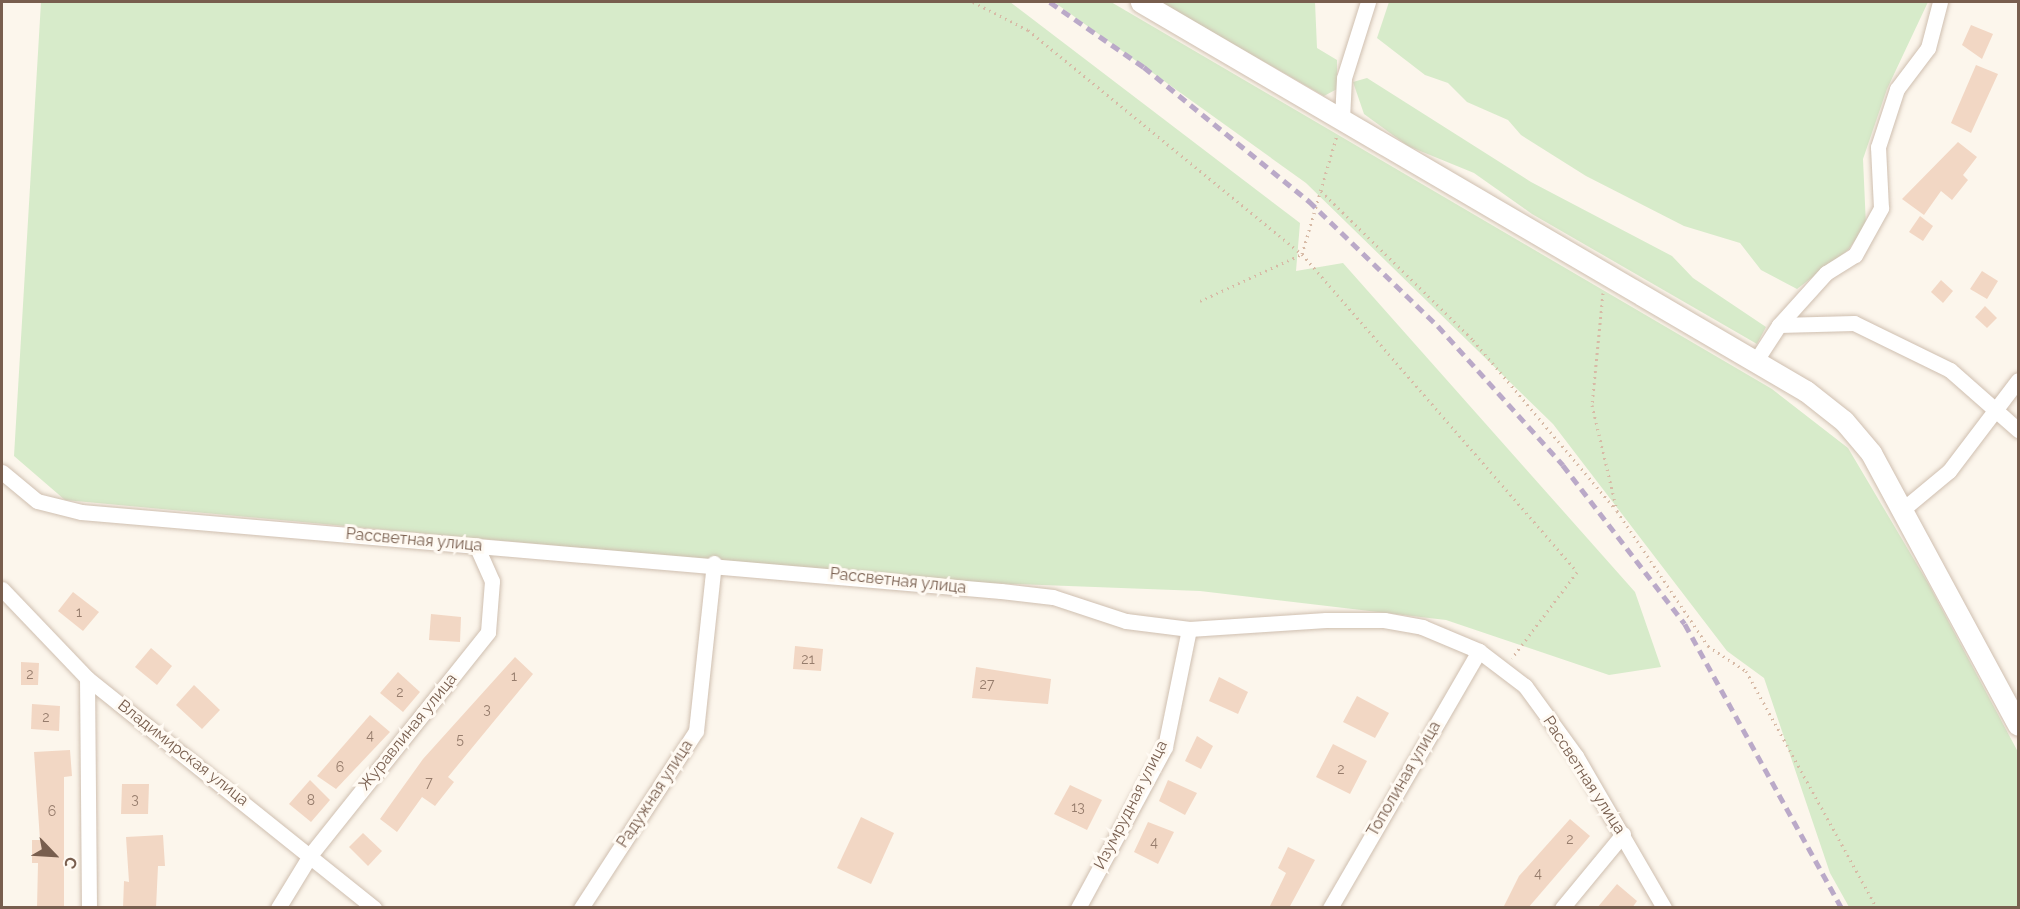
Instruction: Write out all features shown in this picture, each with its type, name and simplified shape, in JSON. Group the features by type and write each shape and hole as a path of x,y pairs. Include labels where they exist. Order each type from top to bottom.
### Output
{"street":[{"path":"1141,2 1806,391 1844,421 1871,453 2019,725"},
{"path":"1342,119 1344,78 1368,2"},
{"path":"1755,362 1779,325 1826,273 1855,255 1881,208 1878,147 1897,89 1928,48 1940,2"},
{"path":"1779,325 1854,323 1950,370 2019,430"},
{"path":"1902,510 1949,471 2019,380"},
{"name":"Рассветная улица","path":"2,472 38,501 81,512 714,563 1053,597 1126,621 1189,629 1384,621 1422,627 1479,651 1525,686 1576,756 1664,908"},
{"name":"Журавлиная улица","path":"278,908 311,854 488,632 492,580 476,545"},
{"name":"Радужная улица","path":"581,908 696,731 714,563"},
{"name":"Владимирская улица","path":"2,589 87,678 311,854 374,908"},
{"name":"Изумрудная улица","path":"1078,908 1165,747 1189,629"},
{"name":"Тополиная улица","path":"1330,908 1479,651"},
{"path":"87,678 89,908"},
{"path":"1562,908 1623,834"}],"path":[{"path":"973,2 1028,30 1302,254 1577,572 1504,669"},
{"path":"1200,301 1302,254 1342,119"},
{"path":"1321,191 1473,340 1617,511 1708,646 1746,671 1876,908"},
{"path":"1605,274 1592,405 1617,511"}],"green space":[{"path":"41,2 1010,2 1300,223 1296,271 1343,263 1635,592 1661,667 1609,675 1446,620 1200,591 935,581 65,500 14,456"},
{"path":"1054,2 1111,2 1772,389 1848,448 1928,583 2018,752 2018,907 1849,907 1830,873 1764,678 1727,651 1553,424 1306,183"},
{"path":"1160,2 1315,2 1317,48 1337,60 1337,89 1324,96"},
{"path":"1389,2 1928,2 1887,89 1863,159 1866,226 1848,250 1797,289 1761,270 1740,243 1684,226 1586,176 1521,135 1508,120 1467,102 1448,83 1425,75 1377,38"},
{"path":"1367,78 1531,182 1672,256 1693,278 1766,327 1757,344 1532,214 1474,173 1408,146 1364,114 1353,82"}],"building":[{"path":"1971,25 1993,34 1982,59 1962,45"},
{"path":"1976,65 1998,74 1971,133 1951,123"},
{"path":"1958,142 1977,157 1963,175 1968,180 1952,200 1941,191 1924,215 1902,199"},
{"path":"1920,216 1933,226 1923,241 1909,232"},
{"path":"1982,271 1998,281 1987,299 1970,289"},
{"path":"1941,280 1953,291 1943,303 1931,292"},
{"path":"1985,306 1997,318 1987,328 1975,317"},
{"path":"73,592 99,612 83,631 58,611"},
{"path":"431,614 461,617 460,642 429,640"},
{"path":"795,646 823,649 821,671 793,669"},
{"path":"151,648 172,666 157,685 135,667"},
{"path":"515,657 533,674 448,777 454,782 435,806 422,797 397,832 380,819 423,759"},
{"path":"21,662 39,663 38,685 21,685"},
{"path":"976,667 1051,679 1048,704 972,698"},
{"path":"398,672 420,692 403,712 380,693"},
{"path":"1219,677 1248,692 1238,714 1209,701"},
{"path":"194,685 220,710 202,729 176,705"},
{"path":"1357,696 1389,713 1375,738 1343,722"},
{"path":"32,704 60,706 59,731 31,729"},
{"path":"370,715 390,732 336,789 317,776"},
{"path":"1197,736 1213,746 1201,769 1185,761"},
{"path":"1333,744 1367,761 1350,794 1316,777"},
{"path":"70,750 72,776 64,777 64,908 37,908 38,863 32,863 32,840 40,840 34,752"},
{"path":"310,780 330,800 311,822 289,804"},
{"path":"1168,780 1197,793 1185,815 1159,801"},
{"path":"122,784 149,784 148,814 121,814"},
{"path":"1070,785 1102,800 1087,830 1054,814"},
{"path":"861,817 894,833 871,884 837,868"},
{"path":"1570,819 1590,836 1528,908 1503,908 1519,876"},
{"path":"1148,822 1174,832 1158,864 1134,852"},
{"path":"363,833 382,851 368,866 349,847"},
{"path":"163,835 165,866 158,866 156,908 123,908 124,881 129,882 126,837"},
{"path":"1288,847 1315,860 1289,908 1269,908 1286,873 1278,868"},
{"path":"1617,884 1637,901 1632,908 1597,908"}],"railway":[{"path":"1050,2 1144,67 1309,201 1438,326 1563,465 1685,624 1842,908"}]}
